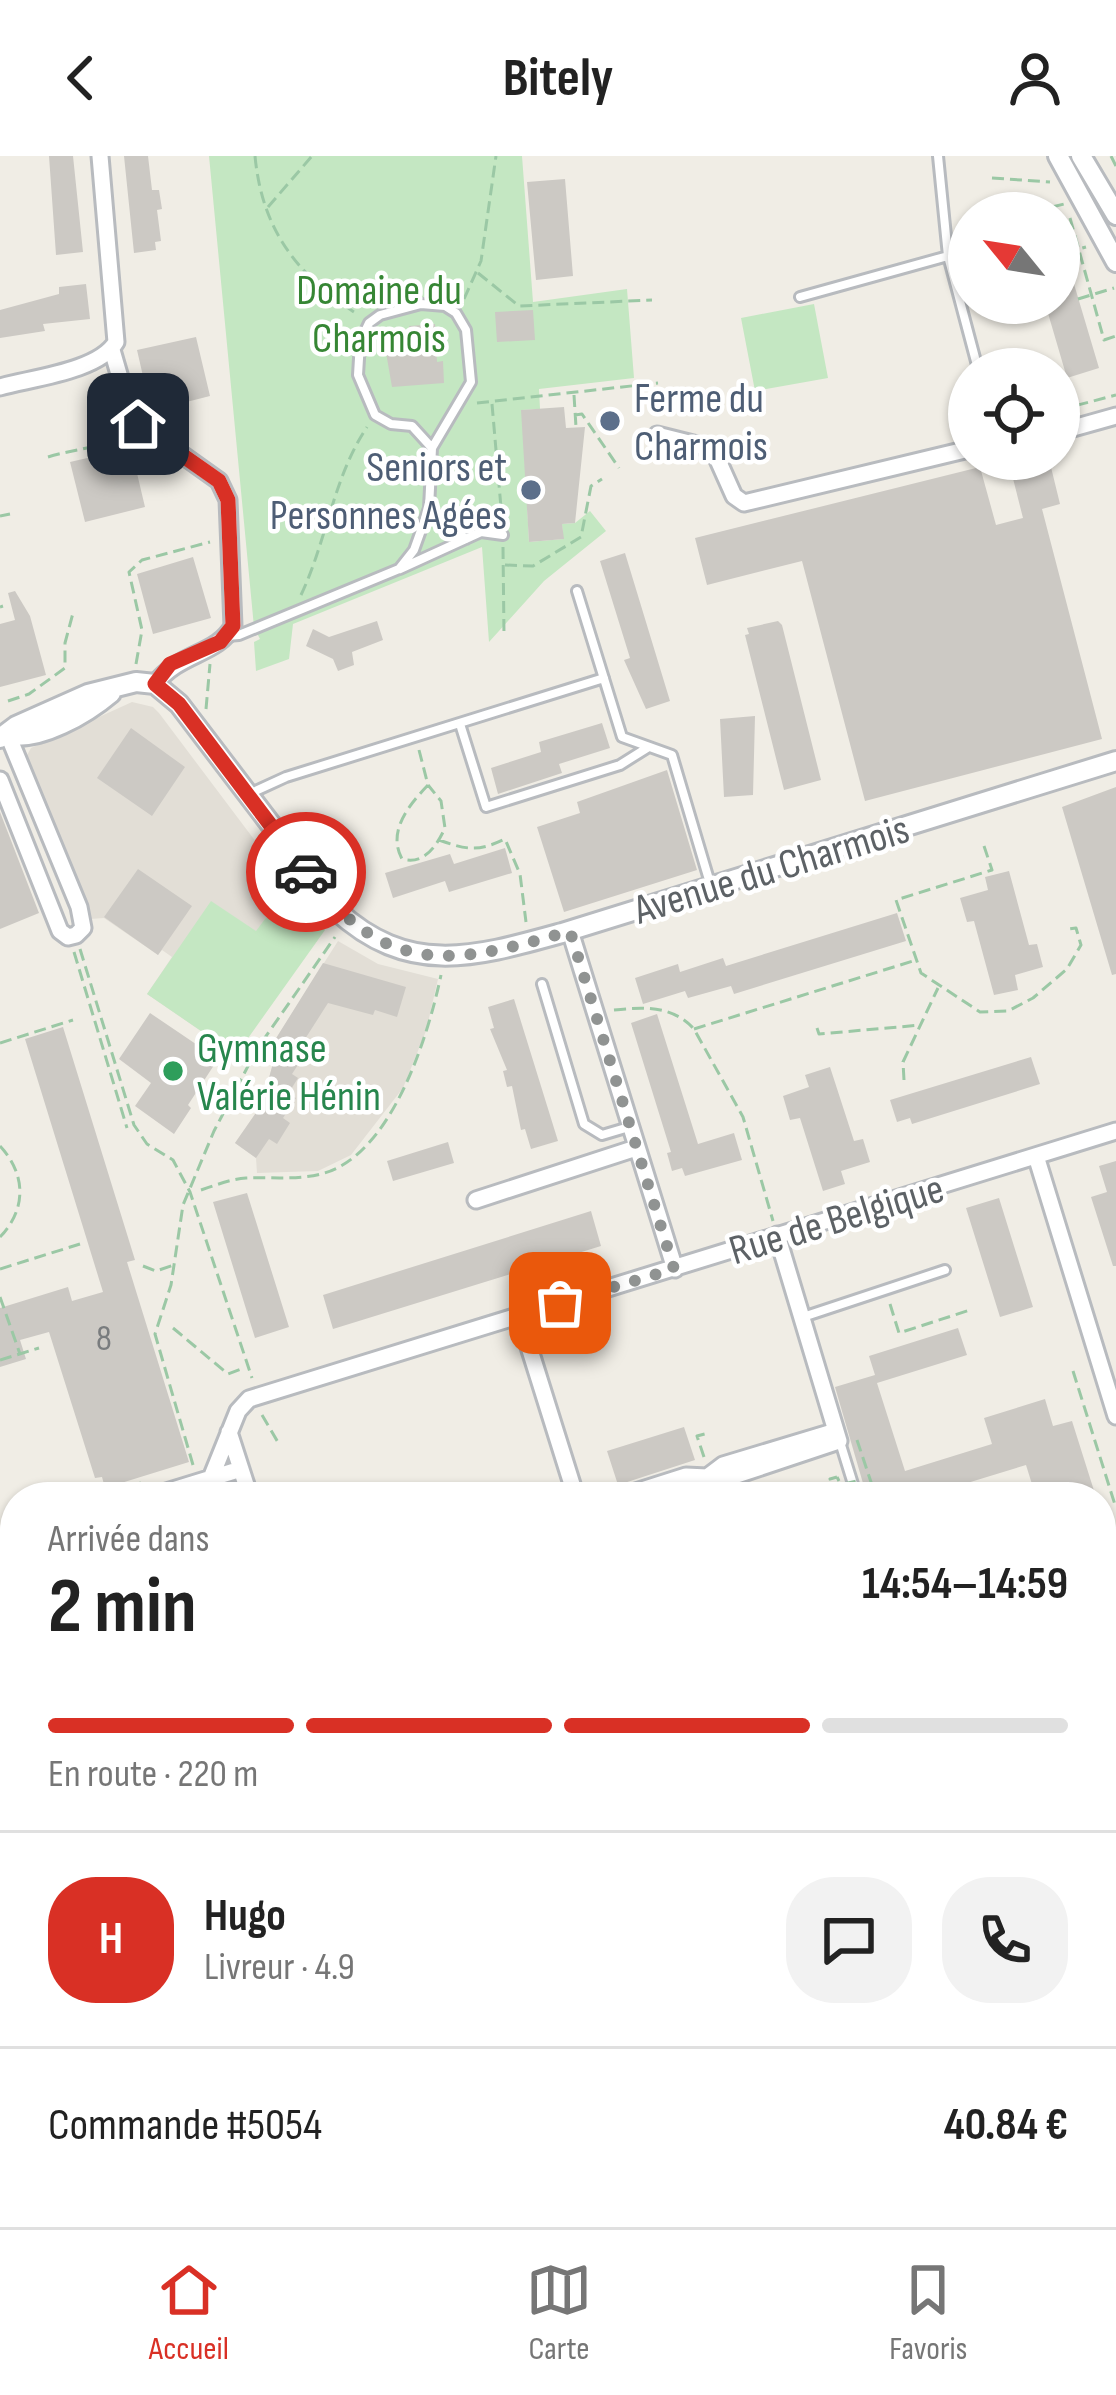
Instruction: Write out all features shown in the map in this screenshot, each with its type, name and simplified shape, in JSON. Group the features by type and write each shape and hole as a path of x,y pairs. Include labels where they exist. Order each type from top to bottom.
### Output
{"street":[{"path":"0,780 60,931 73,936 83,928 79,908 4,737 16,726 88,694 136,682 155,684 170,664 227,636 235,616 228,500 219,481 128,412 112,350 117,326 100,156"},
{"path":"1058,156 1116,262"},
{"path":"1081,156 1116,215"},
{"path":"0,387 82,365 112,350"},
{"path":"1080,426 1116,416"},
{"path":"657,435 713,449 734,496 743,503 948,453"},
{"name":"Avenue du Charmois","path":"155,684 179,704 326,899 355,927 397,949 445,957 482,954 570,931 1116,761"},
{"path":"570,931 674,1269"},
{"name":"Rue de Belgique","path":"259,1396 674,1269 776,1230 1116,1131"},
{"path":"476,1201 636,1148"},
{"path":"1036,1156 1116,1416"},
{"path":"701,1482 723,1465 838,1436 776,1230"},
{"path":"520,1315 571,1482"},
{"path":"211,1478 241,1406 259,1396"},
{"path":"229,1432 245,1482"},
{"path":"198,1482 241,1468"},
{"path":"667,1482 710,1476"}],"lane":[{"path":"800,297 948,256 938,156"},
{"path":"399,569 414,550 429,508 432,448 471,382 466,330 456,313 445,306 421,304 399,308 369,323 360,342 358,375 375,416 412,426 432,448"},
{"path":"429,508 466,539"},
{"path":"227,636 239,635 481,532 503,535"},
{"path":"577,591 622,737 672,755 711,887"},
{"path":"247,795 286,777 604,678"},
{"path":"460,724 486,807 620,765 648,747"},
{"path":"542,984 584,1124 602,1135 630,1127"},
{"path":"801,1317 944,1270"},
{"path":"838,1436 852,1482"}],"path":[{"path":"255,156 267,208 286,249 310,280 369,323"},
{"path":"267,208 312,156"},
{"path":"456,313 478,273 496,156"},
{"path":"1111,156 1116,166"},
{"path":"992,178 1059,183"},
{"path":"1080,256 1104,340"},
{"path":"478,273 519,306 652,300"},
{"path":"1080,297 1114,288"},
{"path":"1092,346 1116,336"},
{"path":"465,396 492,404 658,383"},
{"path":"574,393 576,427"},
{"path":"1080,404 1116,394"},
{"path":"492,404 503,535 504,635"},
{"path":"575,415 582,415 619,468"},
{"path":"301,596 322,549 334,494 356,444 375,416"},
{"path":"48,457 76,448 99,448 138,424"},
{"path":"503,565 533,566 580,537 591,486 602,479"},
{"path":"0,516 10,514"},
{"path":"136,668 142,630 129,572 142,560 230,538"},
{"path":"8,701 29,694 65,668 64,643 73,613"},
{"path":"206,716 210,664"},
{"path":"416,737 428,784 445,812 440,840 418,860 402,860 396,847 403,814 428,784"},
{"path":"440,840 470,851 506,839 520,874 531,941"},
{"path":"984,846 992,870 896,900 921,973 980,1012 1017,1008 1058,978 1079,952 1082,944 1076,928 1068,928"},
{"path":"194,1466 155,1334 174,1265 182,1205 256,1049 336,935"},
{"path":"73,936 127,1128"},
{"path":"73,936 134,1125 147,1144 173,1160 190,1192 263,1417 279,1444"},
{"path":"201,1190 240,1179 317,1175 351,1160 408,1086 429,1032 445,957"},
{"path":"694,1028 915,961"},
{"path":"904,1080 903,1062 939,987"},
{"path":"594,1011 665,1010 694,1028 743,1118 776,1230"},
{"path":"0,1042 73,1020"},
{"path":"817,1028 819,1034 921,1025"},
{"path":"0,1146 16,1168 21,1194 15,1219 0,1237"},
{"path":"0,1269 80,1244"},
{"path":"143,1266 156,1271 174,1265"},
{"path":"885,1289 898,1333 970,1310"},
{"path":"0,1297 20,1354"},
{"path":"173,1328 228,1374 248,1366"},
{"path":"0,1360 39,1348"},
{"path":"1073,1371 1108,1482"},
{"path":"855,1432 871,1482"},
{"path":"708,1433 697,1436 710,1476"},
{"path":"836,1482 861,1480"}],"shaded area":[{"path":"132,702 159,713 289,886 284,908 272,918 236,1055 147,994 172,957 162,950 158,955 104,918 90,919 26,757 31,748"},
{"path":"338,941 378,964 438,979 426,1031 403,1088 351,1155 318,1171 257,1173 256,1158 235,1143 262,1104 276,1052 270,1048"}],"green space":[{"name":"Domaine du Charmois","path":"209,156 522,156 533,302 627,289 634,378 539,389 540,409 522,410 529,542 563,539 562,524 575,523 590,511 606,531 544,581 489,642 482,547 293,624 289,659 256,671 254,642 260,639 254,627"},
{"path":"814,304 828,378 755,391 741,318"},
{"path":"289,886 325,930 236,1055 147,994 211,901 256,931 284,908"}],"building":[{"path":"49,156 73,156 83,252 56,255"},
{"path":"124,156 148,156 152,190 159,190 162,209 157,210 161,241 155,242 156,250 134,253"},
{"path":"565,179 573,276 536,280 527,182"},
{"path":"86,284 90,319 43,324 45,331 0,338 0,310 59,294 59,287"},
{"path":"1080,304 1099,368 1080,374 1080,348 1058,348 1051,324 1080,324"},
{"path":"533,310 535,340 497,342 495,312"},
{"path":"435,324 437,362 443,361 444,383 392,387 384,341 410,335 409,326"},
{"path":"196,337 210,396 151,411 137,350"},
{"path":"564,407 566,428 585,427 575,523 562,524 564,539 529,542 521,410"},
{"path":"131,448 145,507 85,522 70,462"},
{"path":"948,475 948,480 984,480 996,525 1023,518 1013,480 1054,480 1060,504 1042,509 1102,739 865,801 802,561 707,585 695,538"},
{"path":"625,553 670,701 646,709 624,660 630,658 600,561"},
{"path":"193,557 211,618 153,634 137,574"},
{"path":"15,591 30,616 46,675 0,687 0,624 15,620 8,593"},
{"path":"377,621 383,640 352,652 354,665 338,671 333,659 306,646 313,629 329,637"},
{"path":"778,621 821,780 784,790 745,635 747,628"},
{"path":"755,716 753,795 724,797 720,719"},
{"path":"602,723 610,748 559,764 562,773 498,794 491,768 541,752 539,742"},
{"path":"131,728 185,767 152,816 97,778"},
{"path":"667,770 697,870 564,912 537,827 580,813 577,802"},
{"path":"1116,787 1116,974 1112,975 1062,807"},
{"path":"0,812 39,913 0,929"},
{"path":"505,848 512,873 449,892 445,881 393,898 385,873 450,854 454,864"},
{"path":"138,869 192,906 158,955 104,917"},
{"path":"1009,871 1029,945 1037,944 1043,967 1015,975 1018,990 994,995 974,921 967,922 960,898 988,890 985,877"},
{"path":"897,913 906,941 734,994 731,986 688,998 685,991 643,1004 635,978 678,964 680,972 723,958 726,966"},
{"path":"323,963 406,987 397,1017 328,1003 298,1050 305,1054 292,1074 298,1078 288,1094 296,1098 283,1118 290,1123 277,1144 269,1139 256,1158 235,1143 262,1104 276,1052 270,1048"},
{"path":"514,999 558,1141 531,1149 490,1029 494,1028 488,1007"},
{"name":"Gymnase Valérie Hénin","path":"150,1013 218,1059 174,1134 135,1106 151,1083 119,1059"},
{"path":"657,1014 698,1144 734,1133 742,1160 685,1176 682,1168 672,1171 667,1153 671,1152 631,1023"},
{"path":"63,1027 135,1260 127,1262 189,1462 124,1482 95,1478 49,1332 20,1340 26,1359 0,1367 0,1308 68,1287 72,1301 103,1292 25,1039"},
{"path":"1031,1057 1040,1084 912,1124 910,1118 897,1122 890,1100"},
{"path":"830,1067 854,1141 863,1139 870,1162 841,1171 845,1184 823,1191 800,1118 790,1120 783,1096 809,1087 805,1075"},
{"path":"448,1142 454,1163 393,1181 387,1161"},
{"path":"1116,1161 1113,1266 1091,1197 1107,1192 1099,1166"},
{"path":"247,1193 289,1327 255,1338 213,1202"},
{"path":"999,1198 1033,1307 1000,1317 966,1208"},
{"path":"591,1211 601,1246 333,1329 323,1295"},
{"path":"958,1328 967,1355 877,1383 905,1471 992,1444 984,1418 1045,1399 1053,1426 1072,1421 1091,1482 1031,1482 1026,1465 970,1482 863,1482 835,1387 875,1375 869,1356"},
{"path":"684,1427 695,1460 617,1482 607,1451"}],"way so far":[{"path":"306,872 355,927 408,952 467,956 570,931 674,1269 560,1303"}],"place":[{"name":"Ferme du Charmois","path":"610,421"},
{"name":"Seniors et Personnes Agées","path":"531,490"},
{"name":"Gymnase Valérie Hénin","path":"173,1071"}],"route":[{"path":"138,424 219,481 228,500 233,626 220,642 170,664 155,684 179,704 306,872"}]}
